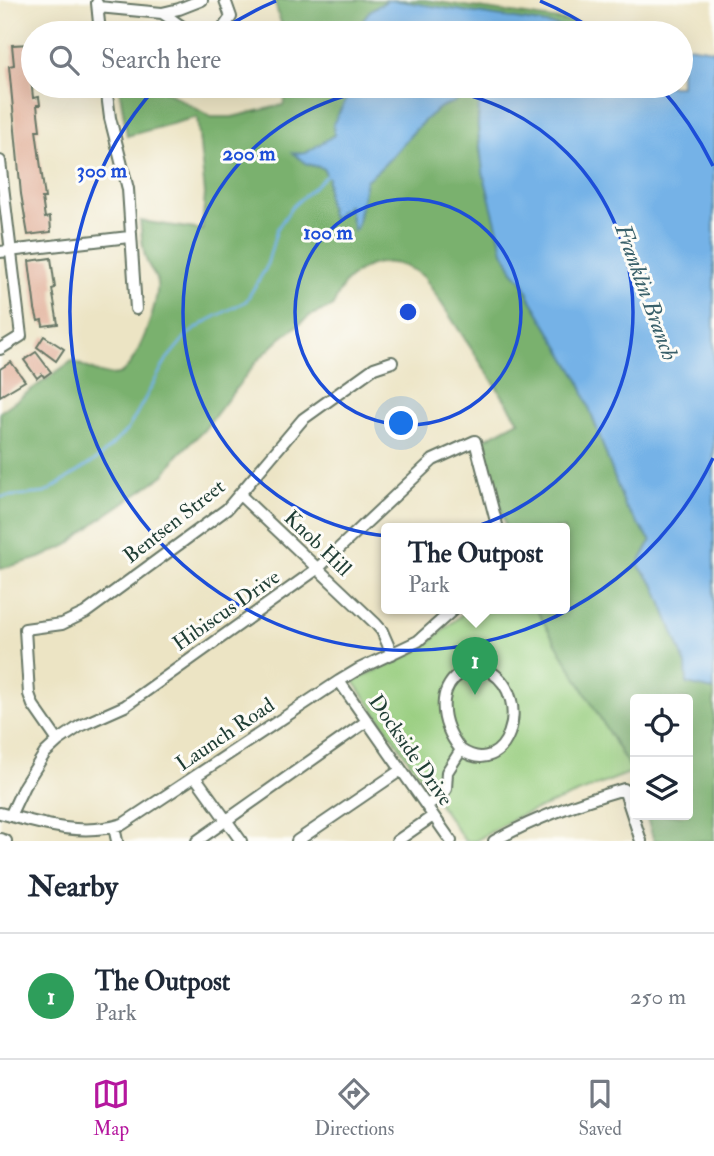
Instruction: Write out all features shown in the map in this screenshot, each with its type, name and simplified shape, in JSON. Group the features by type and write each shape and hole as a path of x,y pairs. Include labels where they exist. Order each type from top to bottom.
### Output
{"street":[{"path":"162,13 202,0"},
{"path":"225,0 231,17 229,21"},
{"path":"97,4 162,13 175,21"},
{"path":"108,98 128,189 129,237 136,309"},
{"path":"0,160 5,251 20,336 0,349"},
{"path":"5,251 129,237"},
{"name":"Bentsen Street","path":"58,741 33,705 29,694 25,629 62,624 85,613 218,516 240,495 303,419 374,368 392,362"},
{"name":"Hibiscus Drive","path":"5,814 45,753 58,741 80,726 125,706 317,569 433,460 475,441 496,523"},
{"name":"Knob Hill","path":"240,495 376,624 392,654"},
{"name":"Launch Road","path":"5,814 70,829 114,827 135,818 338,681 418,641 448,614"},
{"path":"466,670 488,670 507,690 513,714 510,733 506,743 498,751 474,756 461,750 452,739 447,725 444,697 455,677 466,670"},
{"name":"Dockside Drive","path":"338,681 451,841"},
{"path":"197,841 367,721"},
{"path":"427,805 441,796 446,789 447,772 461,750"},
{"path":"297,841 401,770"},
{"path":"196,778 242,841"},
{"path":"494,841 525,824 583,801 624,789 641,841"},
{"path":"397,841 433,816"},
{"path":"114,827 117,841"},
{"path":"0,839 6,841"}],"green space":[{"path":"274,0 387,0 363,21 280,21"},
{"path":"390,0 425,0 565,21 526,21"},
{"path":"121,98 178,98 211,117 232,117 283,105 286,98 349,98 335,135 306,153 294,154 307,164 323,168 328,178 327,196 332,220 348,204 354,231 366,180 443,106 460,98 482,98 478,129 481,154 493,206 513,271 523,282 579,380 625,506 651,541 638,565 655,586 686,665 687,684 714,690 714,841 654,841 648,820 693,820 693,694 630,694 630,769 539,614 570,614 570,523 504,523 483,440 519,421 424,277 404,266 394,263 374,264 354,274 345,283 332,307 311,315 257,361 204,430 178,455 164,475 100,519 68,545 40,558 0,569 0,412 72,361 94,371 112,375 125,370 132,361 151,319 157,292 156,277 144,254 140,221 202,230 205,194 197,117 127,136"},
{"path":"462,614 539,614 630,773 517,817 475,841 465,841 353,680 395,663 424,647"}],"water":[{"path":"387,0 400,1 528,21 364,21 373,8"},
{"name":"Franklin Branch","path":"693,47 714,50 714,690 687,684 686,665 655,586 638,565 651,541 625,506 579,380 503,251 483,172 478,126 480,98 693,98"},
{"path":"347,98 459,98 431,115 386,163 366,180 354,231 348,205 332,220 327,196 328,178 323,168 307,164 293,153 306,153 334,135 333,124"}],"building":[{"path":"12,45 21,45 21,98 39,98 40,105 37,105 40,130 36,130 45,198 42,198 45,218 50,217 51,232 28,235 21,194 9,66 14,65"},
{"path":"51,258 55,288 52,289 58,324 43,326 42,320 38,321 35,309 29,261"},
{"path":"44,336 64,349 56,361 37,347"},
{"path":"36,352 51,372 44,377 42,374 37,378 24,360"},
{"path":"11,362 25,381 0,396 0,369"}],"waterway":[{"path":"0,497 45,493 100,457 128,429 167,359 187,335 246,301 266,268 277,229 292,207 328,174"}],"place":[{"name":"The Outpost","path":"475,695"}]}
